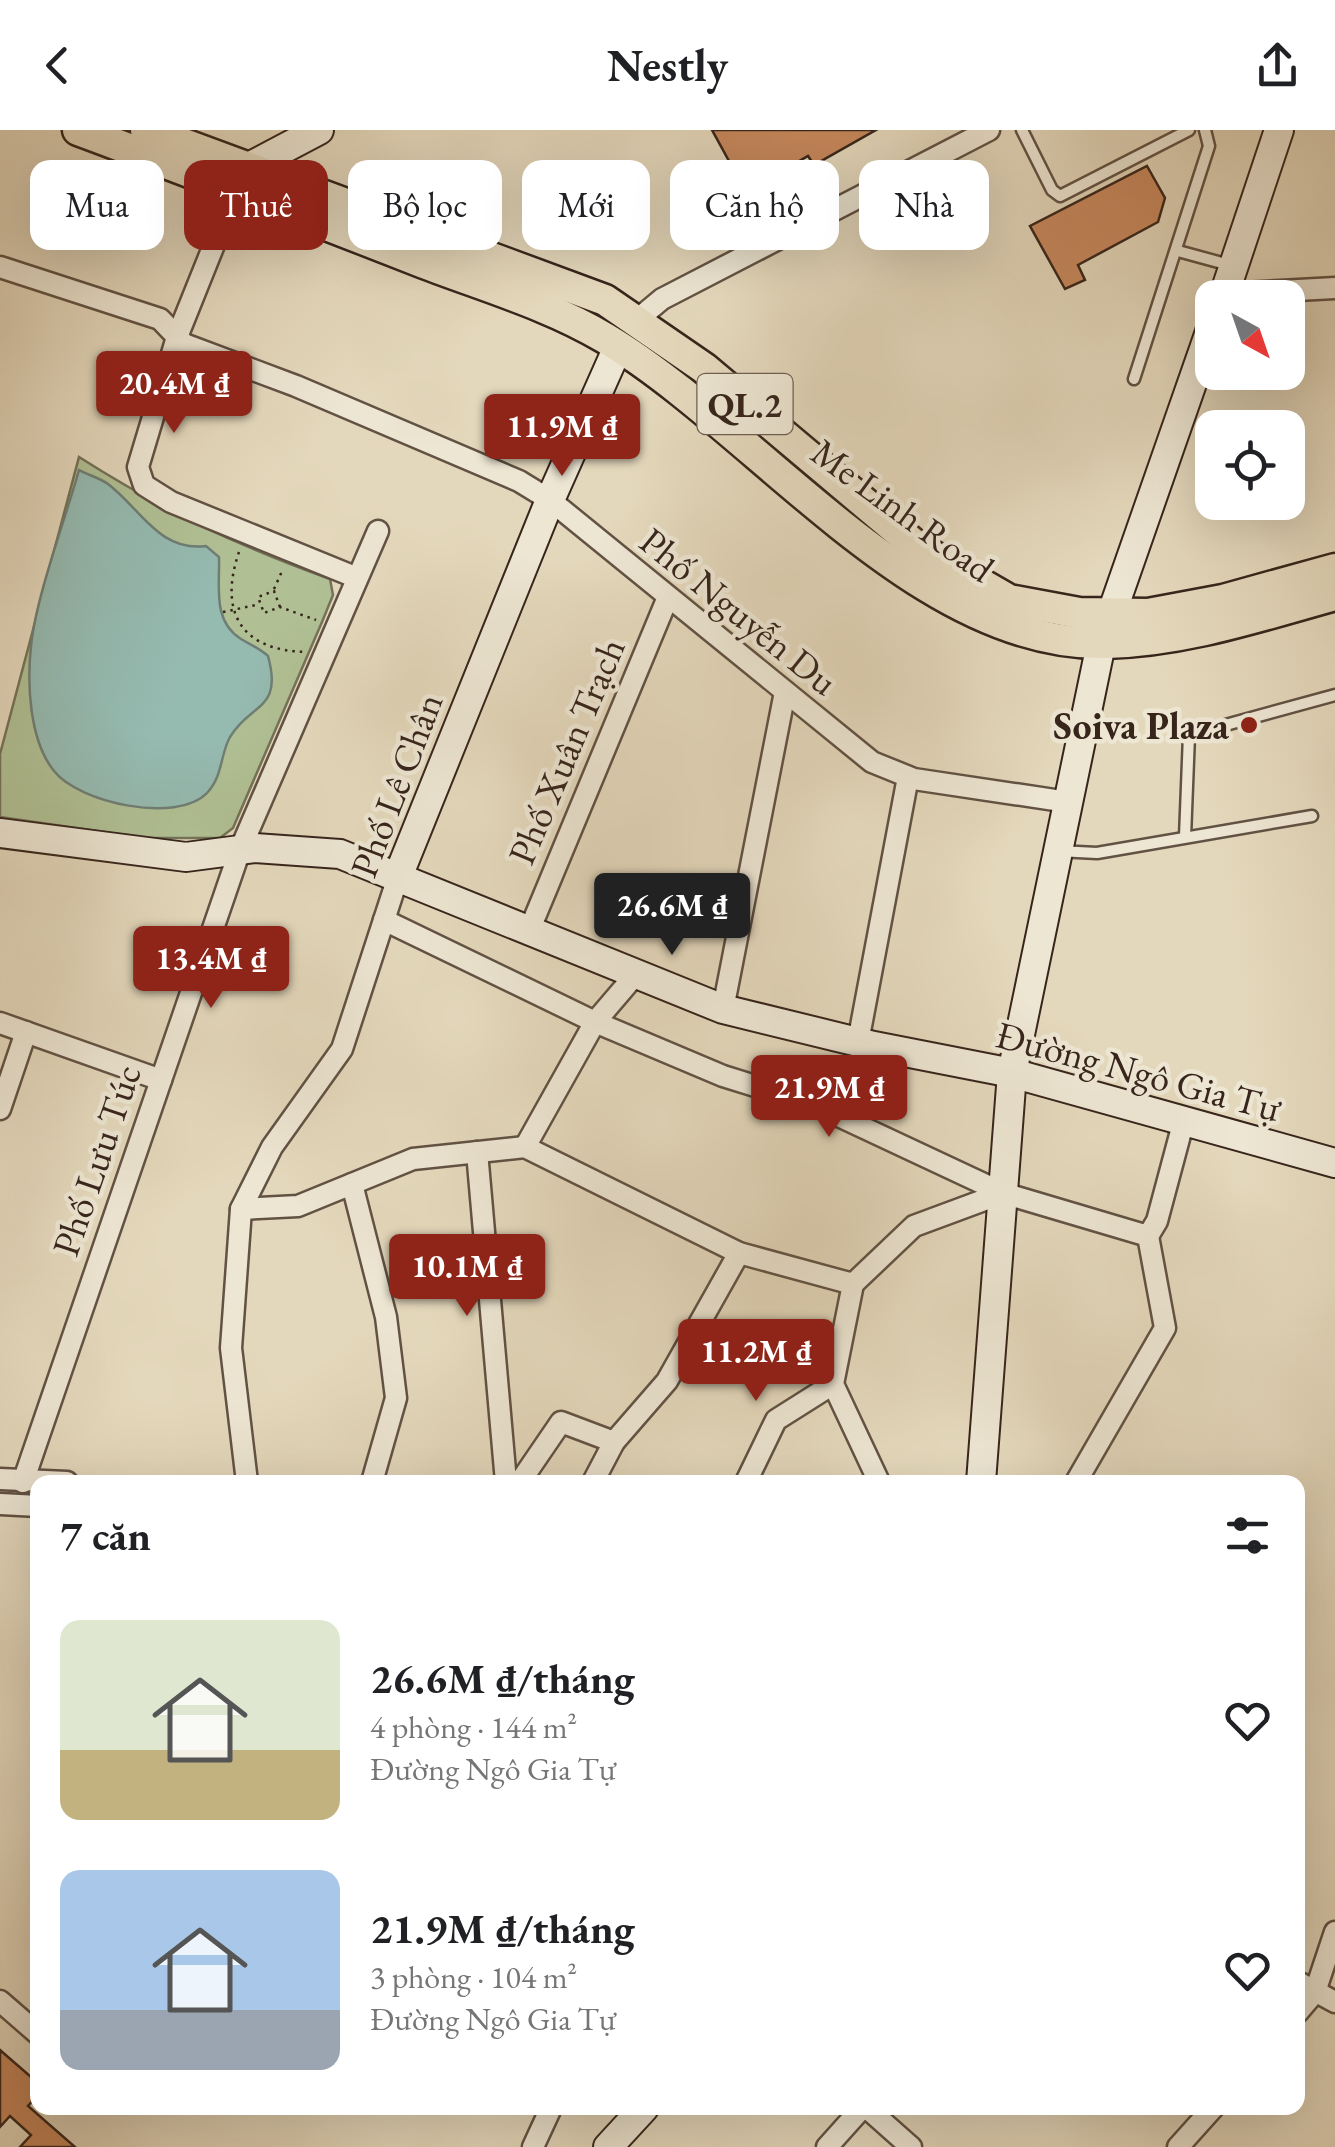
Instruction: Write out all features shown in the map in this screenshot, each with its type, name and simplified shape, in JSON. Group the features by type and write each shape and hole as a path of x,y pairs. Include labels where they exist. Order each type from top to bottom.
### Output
{"main road":[{"name":"Me Linh Road","path":"78,130 184,162"},
{"name":"Me Linh Road","path":"146,130 205,160"},
{"name":"Me Linh Road","path":"328,207 571,286 638,320 704,368 862,504 956,573 1027,605 1106,630 1335,569"},
{"name":"Me Linh Road","path":"328,216 558,315 618,347 707,408 830,513 940,594 994,622 1194,634 1335,595"}],"street":[{"path":"272,160 319,130"},
{"path":"638,320 662,299 989,130"},
{"path":"1229,280 1279,130"},
{"path":"213,250 177,337 138,467 144,485 171,502 355,577"},
{"name":"Phố Nguyễn Du","path":"0,267 160,319 184,344 296,386 422,443 519,481 550,500 872,762 908,776 971,790 1068,802"},
{"path":"1305,290 1335,288"},
{"name":"Phố Lê Chân","path":"246,1475 230,1348 240,1208 272,1147 342,1049 398,874 550,500 618,347"},
{"path":"981,1475 1012,1073 1106,630 1195,375"},
{"name":"Phố Lưu Túc","path":"23,1482 240,850 378,531"},
{"name":"Phố Xuân Trạch","path":"528,931 668,597"},
{"path":"722,1009 785,692"},
{"path":"858,1042 908,776"},
{"name":"Đường Ngô Gia Tự","path":"0,833 121,852 186,857 240,850 340,854 398,874 722,1009 1012,1073 1335,1163"},
{"path":"384,920 595,1022 723,1076 814,1104 1002,1193 1148,1236"},
{"path":"525,1147 595,1022 636,974"},
{"path":"0,1023 161,1080"},
{"path":"0,1110 26,1032"},
{"path":"1080,1475 1165,1328 1148,1236 1157,1222 1184,1120"},
{"path":"240,1208 298,1206 413,1159 525,1147 738,1253 853,1284"},
{"path":"478,1152 505,1475"},
{"path":"352,1184 386,1317 396,1398 374,1475"},
{"path":"876,1475 833,1384 853,1284 914,1226 1002,1193"},
{"path":"597,1475 614,1442 667,1381 738,1253"},
{"path":"749,1475 776,1420 833,1384"},
{"path":"525,1475 561,1422 614,1442"},
{"path":"0,1480 30,1482"},
{"path":"0,1504 30,1506"},
{"path":"1335,1932 1306,1987 1335,2002"},
{"path":"0,2001 30,2027"},
{"path":"533,2147 548,2115"},
{"path":"608,2147 638,2115"},
{"path":"827,2147 857,2115"},
{"path":"872,2115 911,2147"},
{"path":"1178,2147 1207,2115"}],"lane":[{"path":"1022,130 1052,190 1064,196 1189,130"},
{"path":"1134,379 1209,146 1205,130"},
{"path":"1178,251 1234,266"},
{"path":"1185,837 1189,735 1335,696"},
{"path":"1057,851 1097,853 1312,816"}],"path":[{"path":"241,547 232,574 234,610 252,639 282,652 308,652"},
{"path":"280,607 274,590 285,563"},
{"path":"257,605 262,592 274,590"},
{"path":"223,612 257,605 270,614 280,607"},
{"path":"280,607 322,622"}],"green space":[{"path":"79,457 201,526 330,579 333,595 322,622 233,828 220,838 146,838 0,817 0,754"}],"water":[{"path":"79,470 108,484 163,536 190,546 206,546 219,557 220,602 225,623 268,656 272,674 268,697 230,737 212,786 193,802 152,808 105,800 84,792 54,771 39,744 30,694 31,646 45,582"}],"building":[{"path":"712,130 876,130 823,160 811,160 808,156 801,160 728,160"},
{"path":"1147,166 1165,198 1158,222 1078,265 1085,280 1065,289 1030,226"},
{"path":"0,2050 30,2076 30,2115 38,2115 75,2147 20,2147 31,2135 10,2116 0,2127"}],"place":[{"name":"Soiva Plaza","path":"1249,725"}]}
